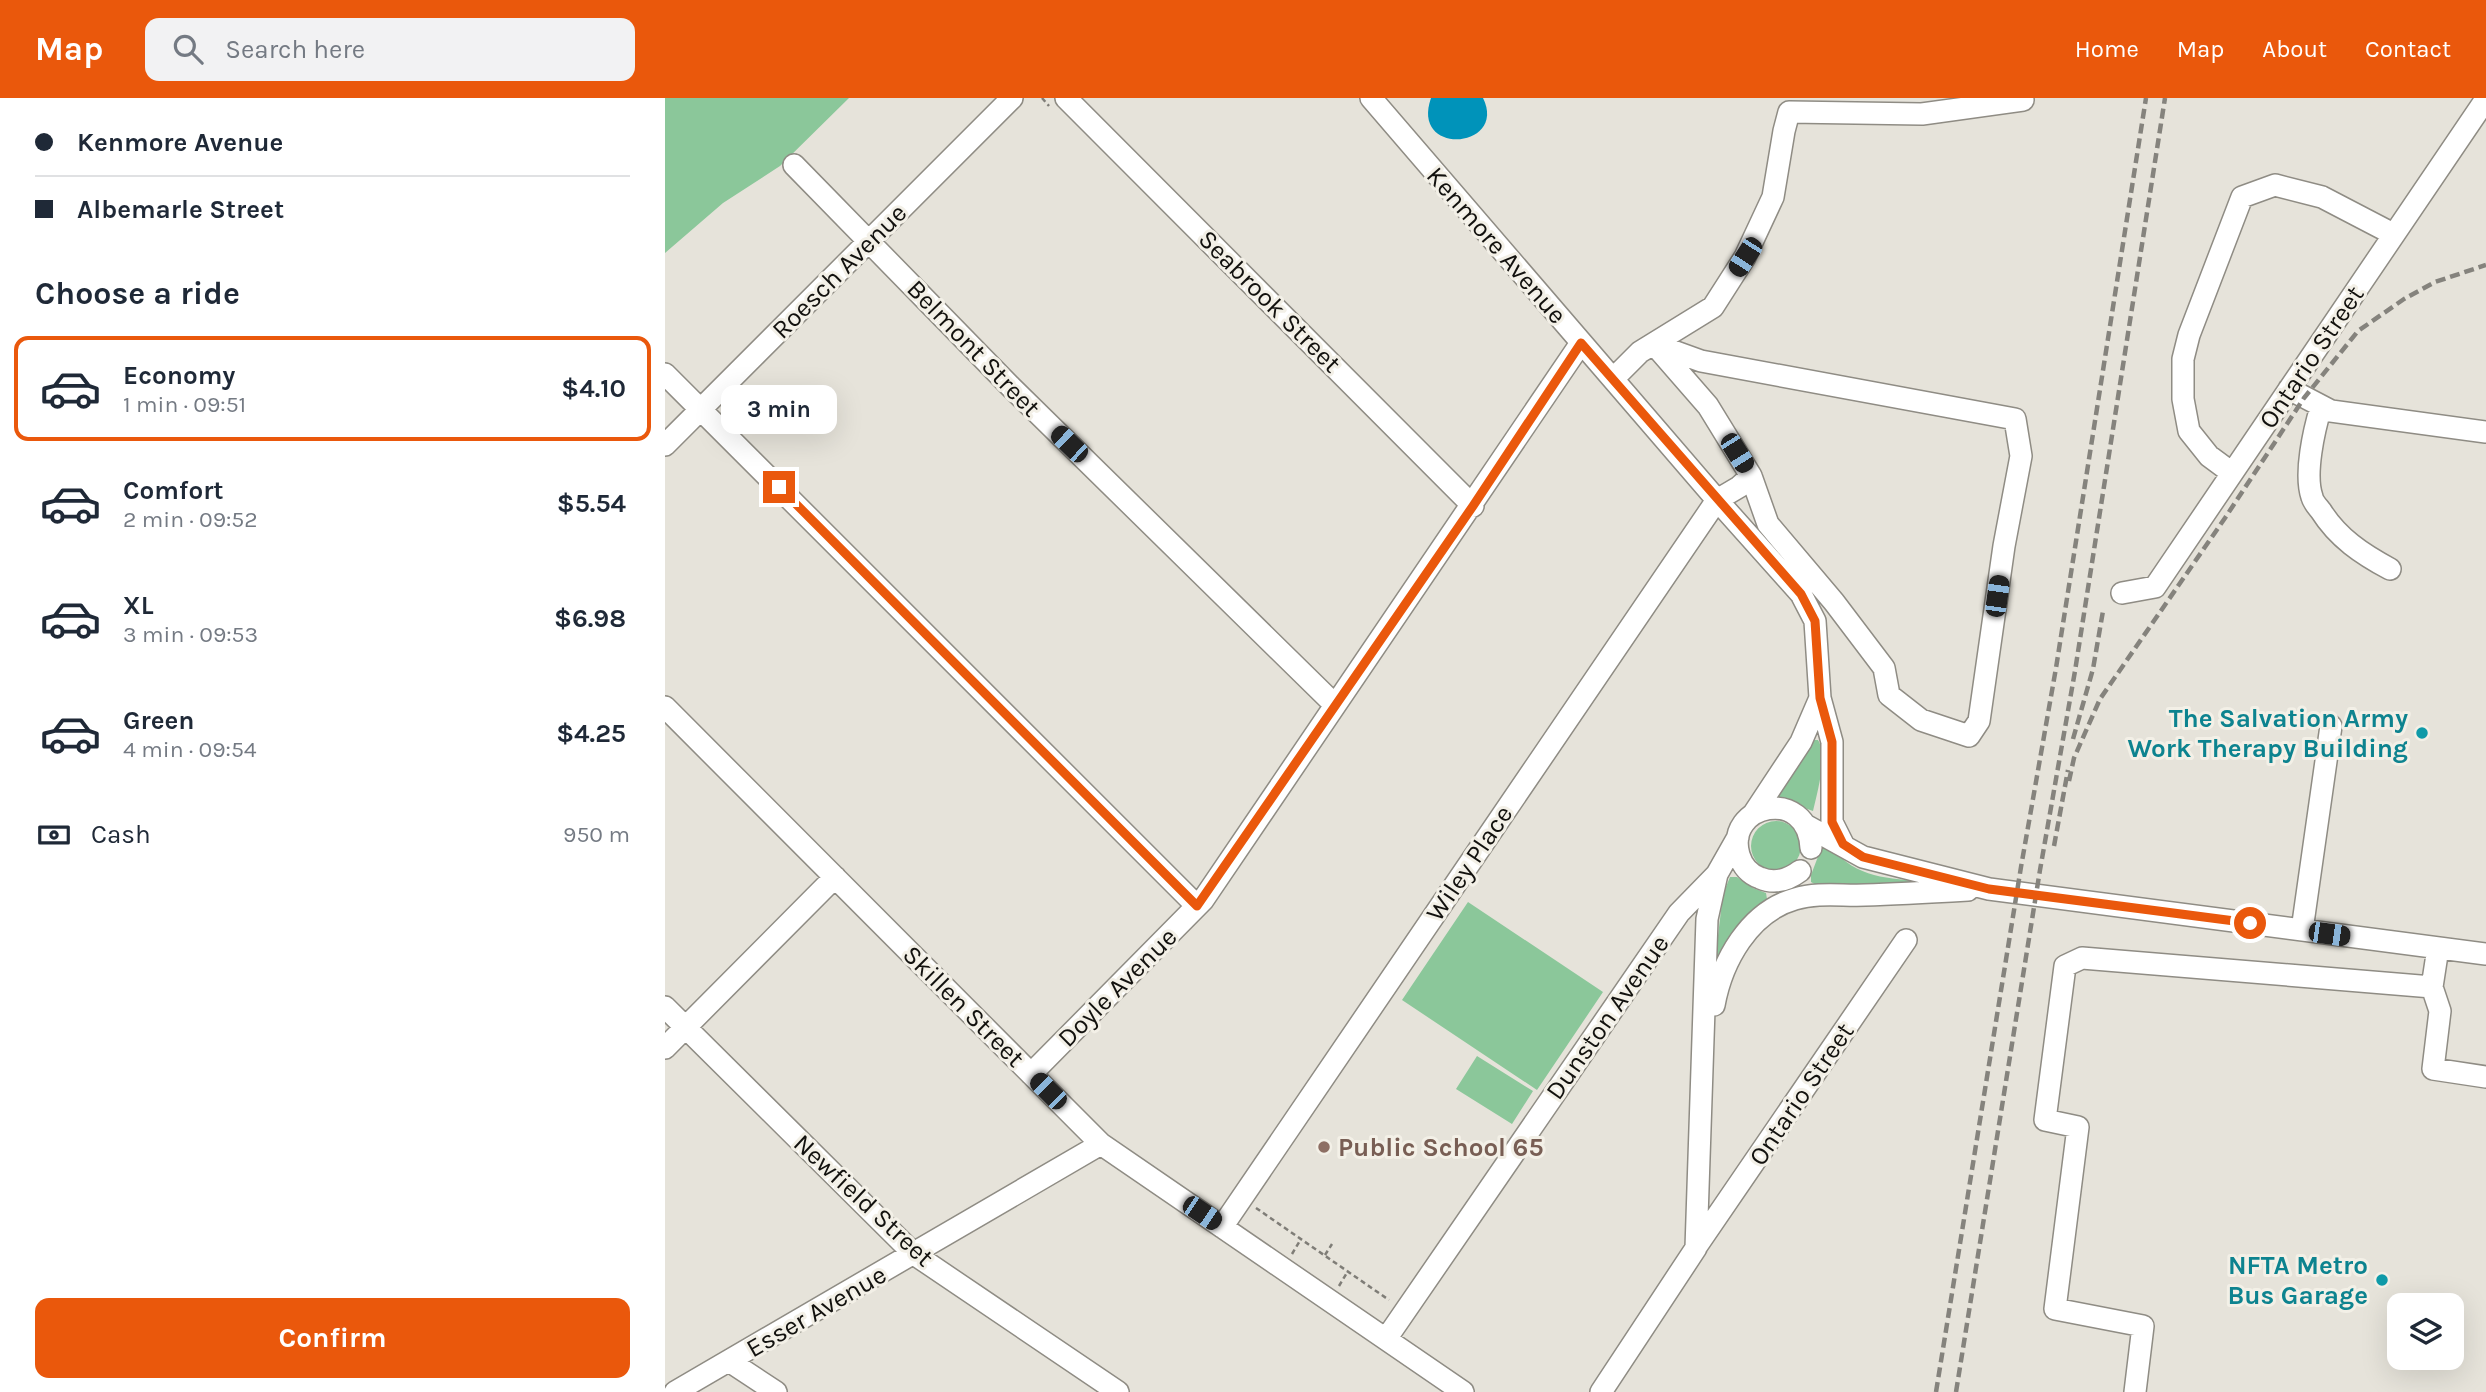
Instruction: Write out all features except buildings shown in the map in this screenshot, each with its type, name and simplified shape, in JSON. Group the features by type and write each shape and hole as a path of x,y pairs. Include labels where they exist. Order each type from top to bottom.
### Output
{"street":[{"name":"Roesch Avenue","path":"665,445 1013,98"},
{"name":"Seabrook Street","path":"1066,98 1473,506"},
{"name":"Kenmore Avenue","path":"1371,98 1801,594 1815,621 1820,698 1832,742 1820,827 1863,857 1989,889 2486,954"},
{"name":"Ontario Street","path":"2122,593 2155,587 2486,99"},
{"path":"1613,379 1640,352 1713,307 1745,257 1773,197 1784,131 1790,112 1922,114 2023,100"},
{"name":"Belmont Street","path":"794,165 1011,387 1335,705"},
{"path":"2232,473 2209,456 2189,431 2183,399 2183,359 2189,335 2242,197 2275,185 2322,197 2393,234"},
{"name":"Doyle Avenue","path":"1031,1073 1197,906 1473,506 1581,343"},
{"path":"1654,344 1701,361 2015,419 2021,456 2004,546 1979,721 1969,736 1921,720 1889,695 1884,668 1768,524 1751,476 1708,406 1654,344"},
{"path":"665,374 1197,906"},
{"path":"2289,389 2331,411 2486,432"},
{"path":"2321,407 2314,431 2310,467 2312,497 2334,531 2369,558 2390,569"},
{"path":"1717,500 1751,476"},
{"name":"Wiley Place","path":"1222,1227 1717,500"},
{"name":"Kenmore Avenue","path":"1754,813 1801,742 1820,698"},
{"name":"Skillen Street","path":"665,707 1101,1144 1463,1392"},
{"path":"2302,930 2331,726"},
{"path":"1696,1248 1707,919 1717,874 1746,820 1765,808 1789,810 1820,827 1806,864 1790,887 1751,927 1730,955 1718,984 1703,1062"},
{"path":"1738,837 1737,850 1741,860 1755,876 1790,887"},
{"name":"Dunston Avenue","path":"1386,1339 1678,913 1717,874"},
{"path":"665,1048 835,877"},
{"name":"Kenmore Avenue","path":"1790,887 1797,898 1989,889"},
{"name":"Ontario Street","path":"1605,1391 1696,1248 1906,940"},
{"path":"2438,948 2432,987 2440,1011 2433,1069 2486,1077"},
{"path":"2134,1392 2143,1326 2055,1309 2078,1127 2045,1120 2065,966 2082,958 2432,987"},
{"name":"Newfield Street","path":"665,1007 914,1254 1118,1392"},
{"name":"Esser Avenue","path":"675,1392 1101,1144"},
{"path":"729,1361 776,1392"}],"path":[{"path":"1251,1204 1394,1303"},
{"path":"1289,1258 1301,1239"},
{"path":"1325,1255 1332,1244"},
{"path":"1336,1290 1348,1271"}],"green space":[{"path":"665,98 849,98 780,166 723,203 665,253"},
{"path":"1813,740 1818,740 1822,755 1821,775 1813,811 1779,799 1776,793"},
{"path":"1776,821 1794,828 1801,846 1794,864 1776,871 1758,864 1751,846 1758,828"},
{"path":"1822,846 1831,847 1851,865 1874,875 1927,882 1818,886 1811,882 1811,875"},
{"path":"1730,877 1737,877 1766,893 1767,899 1752,914 1714,969 1723,894"},
{"path":"1468,902 1603,992 1537,1090 1402,1000"},
{"path":"1477,1056 1533,1091 1512,1124 1456,1089"}],"water":[{"path":"1431,98 1483,98 1487,115 1482,128 1472,136 1458,139 1445,137 1434,130 1428,117"}],"railway":[{"path":"1936,1392 2056,668 2146,98"},
{"path":"1956,1392 2040,870 2075,671 2165,98"},
{"path":"2069,781 2074,758 2100,699 2304,398 2358,331 2404,299 2435,282 2486,265"},
{"path":"2073,739 2093,669 2103,611"},
{"path":"2054,846 2068,770"}],"place":[{"name":"The Salvation Army Work Therapy Building","path":"2422,733"},
{"name":"Public School 65","path":"1324,1147"},
{"name":"NFTA Metro Bus Garage","path":"2382,1280"}],"route":[{"path":"779,487 1197,906 1473,506 1581,343 1801,594 1815,621 1820,698 1832,742 1832,822 1843,844 1863,857 1989,889 2250,923"}]}
